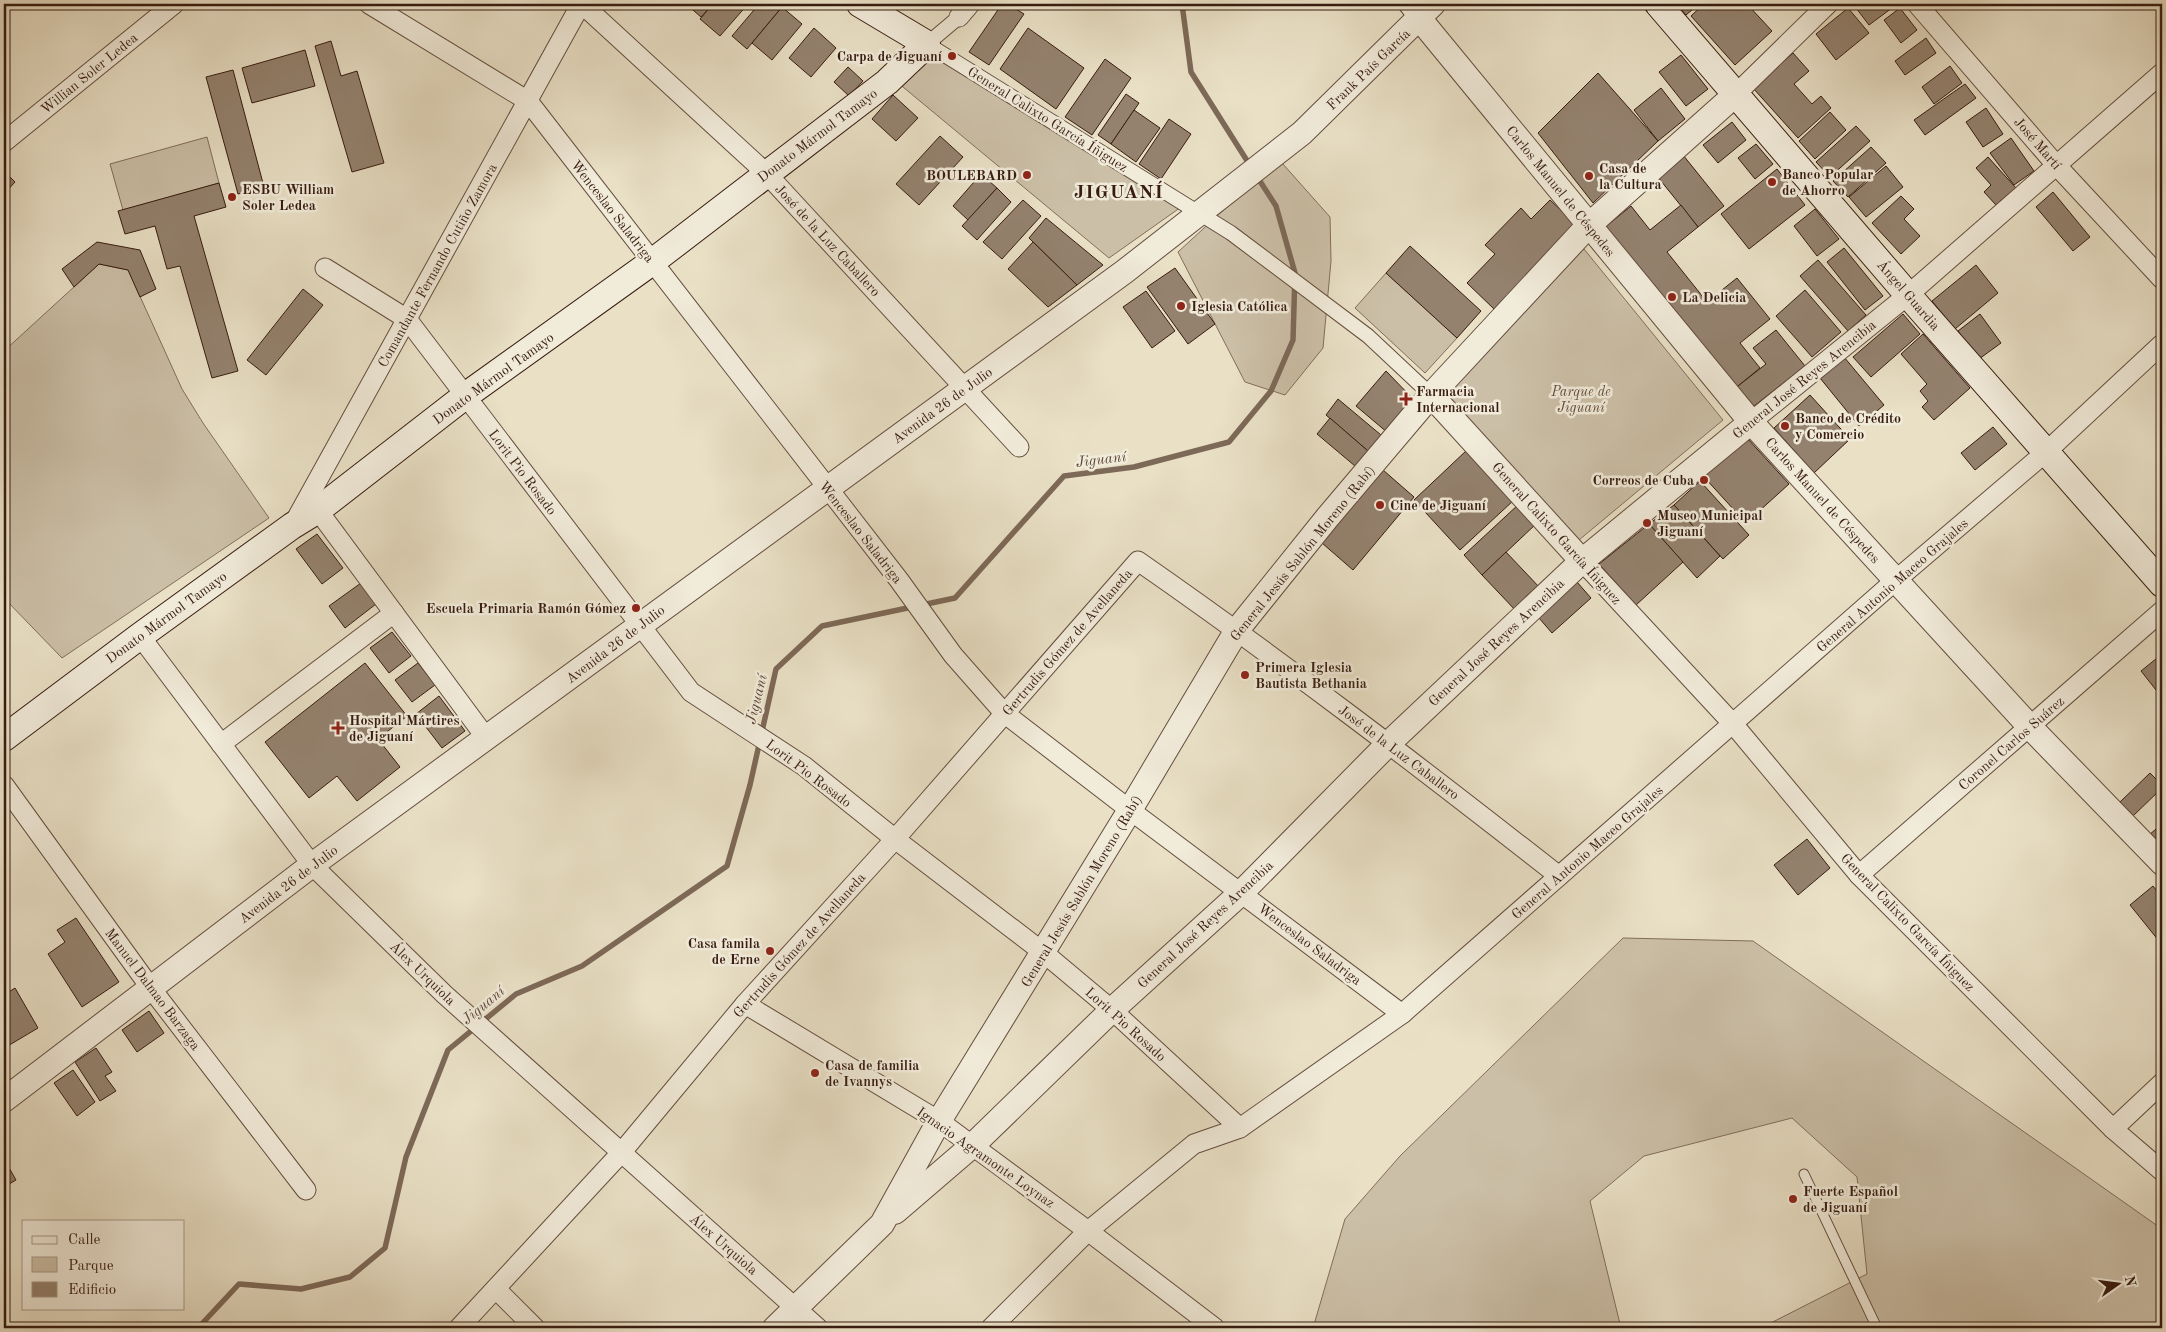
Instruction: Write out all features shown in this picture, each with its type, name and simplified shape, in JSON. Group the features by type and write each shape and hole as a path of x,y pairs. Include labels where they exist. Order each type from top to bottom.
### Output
{"main road":[{"name":"General Calixto García Íñiguez","path":"860,4 927,44"},
{"name":"Ángel Guardia","path":"1658,4 1908,295 2162,584"},
{"name":"Donato Mármol Tamayo","path":"4,738 140,636 292,526 313,504 652,262 887,82 927,44"}],"street":[{"name":"Willian Soler Ledea","path":"6,138 174,4"},
{"name":"Wenceslao Saladriga","path":"369,4 528,101 899,580 953,655 1004,713 1402,1014"},
{"name":"Comandante Fernando Cutiño Zamora","path":"313,504 407,319 582,4"},
{"name":"José de la Luz Caballero","path":"582,4 766,174 1019,447"},
{"name":"General Jesús Sablón Moreno (Rabí)","path":"776,1328 882,1224 939,1121 1044,953 1237,630 1327,518 1431,395 1588,226 1736,94 1828,4"},
{"name":"José Martí","path":"1917,4 2057,166 2162,279"},
{"name":"Frank País García","path":"1228,191 1302,134 1420,9"},
{"name":"Carlos Manuel de Céspedes","path":"1420,9 1588,226 1751,422 2030,727 2162,863"},
{"name":"Donato Mármol Tamayo","path":"927,44 964,10"},
{"name":"General Calixto García Íñiguez","path":"927,44 1200,212 1231,233 1368,336 1431,395 1734,725 1859,875 2113,1129 2162,1171"},
{"name":"General José Reyes Arencibia","path":"882,1224 973,1144 1112,1010 1242,892 1389,743 1582,561 1908,295 2162,73"},
{"name":"Avenida 26 de Julio","path":"4,1100 312,865 1124,272 1228,191"},
{"name":"Lorit Pio Rosado","path":"325,268 407,319 691,692 804,766 895,839 1044,953 1112,1010 1240,1128"},
{"name":"General Antonio Maceo Grajales","path":"991,1328 1088,1231 1194,1144 1240,1128 1402,1014 1734,725 1896,580 2046,452 2162,344"},
{"path":"313,504 487,739"},
{"name":"José de la Luz Caballero","path":"1138,561 1237,630 1389,743 1559,876"},
{"name":"Gertrudis Gómez de Avellaneda","path":"459,1328 621,1153 745,1004 895,839 1138,561"},
{"name":"Coronel Carlos Suárez","path":"1859,875 2162,611"},
{"path":"221,744 394,613"},
{"name":"Álex Urquiola","path":"140,636 312,865 444,994 818,1328"},
{"name":"Manuel Dalmao Barzaga","path":"4,785 150,987 306,1190"},
{"name":"Ignacio Agramonte Loynaz","path":"745,1004 939,1121 973,1144 1215,1328"},
{"path":"2113,1129 2162,1083"},
{"path":"496,1289 535,1328"}],"lane":[{"path":"1804,1174 1876,1328"}],"green space":[{"path":"933,57 1184,205 1109,258 897,82"},
{"path":"207,137 219,183 123,210 110,164"},
{"path":"1282,163 1330,217 1331,261 1323,348 1285,395 1245,382 1178,252 1241,194"},
{"name":"Parque de Jiguaní","path":"1584,249 1723,420 1579,540 1444,392"},
{"path":"99,264 128,270 182,389 203,423 269,518 62,658 4,598 4,351"},
{"path":"1386,273 1457,338 1425,373 1355,308"},
{"path":"1623,938 1753,941 2162,1229 2162,1328 1761,1328 1867,1274 1857,1177 1792,1118 1644,1156 1590,1201 1621,1328 1313,1328 1345,1219 1400,1156"}],"building":[{"path":"686,4 713,4 701,17"},
{"path":"713,4 748,4 720,36 700,19"},
{"path":"759,4 778,4 782,7 747,49 732,36"},
{"path":"1002,4 1008,4 1024,14 989,65 969,52"},
{"path":"1676,4 1699,4 1686,15"},
{"path":"1704,4 1747,4 1772,31 1735,65 1691,16"},
{"path":"1853,4 1895,4 1896,5 1869,25"},
{"path":"782,7 802,24 772,60 752,43"},
{"path":"1848,8 1869,33 1836,60 1816,34"},
{"path":"1900,8 1917,30 1901,43 1884,20"},
{"path":"814,28 836,48 811,77 789,58"},
{"path":"1028,28 1084,68 1056,109 1000,69"},
{"path":"1926,38 1936,53 1905,75 1895,61"},
{"path":"331,41 341,76 357,71 384,163 352,172 315,46"},
{"path":"305,50 315,86 252,103 242,68"},
{"path":"1793,53 1809,71 1794,84 1812,104 1821,96 1831,108 1798,138 1753,88"},
{"path":"1681,55 1708,89 1686,106 1659,72"},
{"path":"1105,59 1131,78 1092,135 1065,117"},
{"path":"1950,66 1962,83 1934,104 1922,87"},
{"path":"848,67 863,81 849,96 834,82"},
{"path":"233,70 264,187 238,194 206,77"},
{"path":"1598,73 1658,141 1593,203 1538,133"},
{"path":"1965,84 1976,98 1925,135 1914,120"},
{"path":"1661,88 1685,119 1658,141 1634,110"},
{"path":"1126,94 1139,103 1111,144 1098,135"},
{"path":"893,95 918,118 896,141 872,119"},
{"path":"1986,108 2003,134 1983,147 1966,122"},
{"path":"1134,110 1160,128 1136,162 1111,144"},
{"path":"1830,112 1846,130 1815,159 1799,141"},
{"path":"1169,119 1191,134 1161,179 1139,164"},
{"path":"1732,122 1746,140 1718,163 1703,145"},
{"path":"1856,126 1870,141 1830,177 1816,162"},
{"path":"940,136 963,157 919,205 896,184"},
{"path":"2011,138 2034,171 2014,185 1990,153"},
{"path":"1756,144 1773,164 1755,179 1738,158"},
{"path":"1871,147 1886,163 1848,197 1833,181"},
{"path":"1683,155 1724,206 1698,227 1657,176"},
{"path":"1988,157 2016,188 1996,205 1984,192 1991,185 1976,168"},
{"path":"1886,166 1903,187 1866,217 1849,197"},
{"path":"1777,169 1805,205 1749,249 1721,214"},
{"path":"4,171 15,182 4,194"},
{"path":"981,174 997,188 968,220 953,206"},
{"path":"219,183 226,207 194,216 238,371 212,378 180,266 167,269 155,226 125,234 118,211"},
{"path":"997,188 1011,202 977,240 962,226"},
{"path":"2053,192 2090,237 2073,251 2036,207"},
{"path":"1901,196 1914,209 1904,219 1920,236 1901,254 1872,223"},
{"path":"1023,200 1041,216 1002,259 983,242"},
{"path":"1550,200 1576,224 1494,309 1467,283 1495,254 1485,245 1521,208 1531,219"},
{"path":"1681,205 1698,227 1667,252 1707,302 1737,278 1770,319 1740,343 1760,368 1733,390 1604,228 1631,206 1650,230"},
{"path":"1815,209 1839,239 1817,256 1794,226"},
{"path":"1046,218 1103,265 1077,285 1029,238"},
{"path":"97,242 140,250 156,289 140,297 128,270 99,264 74,287 62,269"},
{"path":"1033,242 1077,285 1048,307 1008,269"},
{"path":"1410,246 1481,311 1457,338 1386,273"},
{"path":"1844,248 1883,296 1865,310 1827,262"},
{"path":"1818,260 1866,315 1848,331 1800,276"},
{"path":"1976,265 1998,293 1955,329 1932,301"},
{"name":"Iglesia Católica","path":"1175,268 1215,324 1188,344 1147,287"},
{"path":"303,289 323,305 266,375 247,360"},
{"path":"1805,290 1841,332 1812,357 1776,316"},
{"path":"1146,291 1175,331 1152,348 1123,307"},
{"path":"1903,314 1920,334 1871,377 1853,357"},
{"path":"1980,314 2001,343 1979,359 1958,331"},
{"path":"1776,330 1805,366 1749,410 1733,390 1766,364 1753,348"},
{"path":"1923,334 1970,388 1934,420 1922,407 1928,401 1920,391 1927,384 1901,354"},
{"path":"1844,357 1884,405 1859,426 1820,378"},
{"path":"1386,371 1416,402 1388,433 1356,406"},
{"path":"1810,395 1850,439 1814,473 1774,428"},
{"path":"1338,399 1381,435 1368,451 1326,415"},
{"path":"1330,418 1368,451 1355,466 1317,434"},
{"path":"1993,427 2007,444 1975,470 1961,453"},
{"path":"1747,438 1789,484 1746,523 1704,477"},
{"path":"1467,450 1514,500 1460,550 1414,500"},
{"path":"1383,470 1414,497 1353,570 1322,543"},
{"path":"1700,481 1749,535 1723,559 1674,505"},
{"path":"1519,504 1537,523 1482,575 1464,555"},
{"path":"1674,505 1720,556 1697,578 1649,524"},
{"path":"1649,524 1683,562 1636,605 1599,564"},
{"path":"317,534 343,568 322,584 296,549"},
{"path":"1506,552 1541,589 1517,612 1482,575"},
{"path":"1577,582 1591,598 1552,633 1539,618"},
{"path":"361,583 376,604 345,628 329,606"},
{"path":"392,632 411,656 389,673 370,648"},
{"path":"2162,654 2162,685 2156,690 2141,671"},
{"name":"Hospital Mártires de Jiguaní","path":"365,663 407,716 378,739 400,767 357,801 337,776 309,798 265,742"},
{"path":"418,663 435,685 412,702 395,680"},
{"path":"439,696 465,731 442,748 416,714"},
{"path":"2150,773 2162,785 2162,788 2133,816 2120,802"},
{"path":"2162,824 2162,851 2149,835"},
{"path":"1807,839 1830,868 1798,895 1774,865"},
{"path":"2153,886 2162,898 2162,939 2159,941 2130,905"},
{"path":"76,918 119,982 82,1007 48,954 65,942 57,930"},
{"path":"15,988 38,1028 6,1047 4,1044 4,995"},
{"path":"149,1011 164,1033 137,1052 122,1030"},
{"path":"96,1048 112,1072 105,1076 116,1091 100,1101 75,1062"},
{"path":"73,1070 95,1102 77,1116 54,1083"},
{"path":"4,1159 16,1180 4,1187"}],"waterway":[{"name":"Jiguaní","path":"1182,4 1191,72 1251,167"},
{"name":"Jiguaní","path":"198,1328 239,1284 301,1289 350,1277 385,1248 406,1157 448,1050 516,994 582,966 727,866 750,785 776,669 822,626 955,598 1064,476 1134,467 1229,442 1271,391 1293,340 1295,273 1276,206 1256,175"}],"place":[{"name":"Carpa de Jiguaní","path":"952,56"},
{"name":"BOULEBARD","path":"1027,175"},
{"name":"Casa de la Cultura","path":"1589,176"},
{"name":"Banco Popular de Ahorro","path":"1772,182"},
{"name":"ESBU William Soler Ledea","path":"232,197"},
{"name":"La Delicia","path":"1672,297"},
{"name":"Iglesia Católica","path":"1181,306"},
{"name":"Farmacia Internacional","path":"1406,399"},
{"name":"Banco de Crédito y Comercio","path":"1785,426"},
{"name":"Correos de Cuba","path":"1704,480"},
{"name":"Cine de Jiguaní","path":"1380,505"},
{"name":"Museo Municipal Jiguaní","path":"1647,523"},
{"name":"Escuela Primaria Ramón Gómez","path":"636,608"},
{"name":"Primera Iglesia Bautista Bethania","path":"1245,675"},
{"name":"Hospital Mártires de Jiguaní","path":"338,728"},
{"name":"Casa famila de Erne","path":"770,951"},
{"name":"Casa de familia de Ivannys","path":"815,1073"},
{"name":"Fuerte Español de Jiguaní","path":"1793,1199"}],"district":[{"name":"JIGUANÍ","path":"1119,191"}]}
